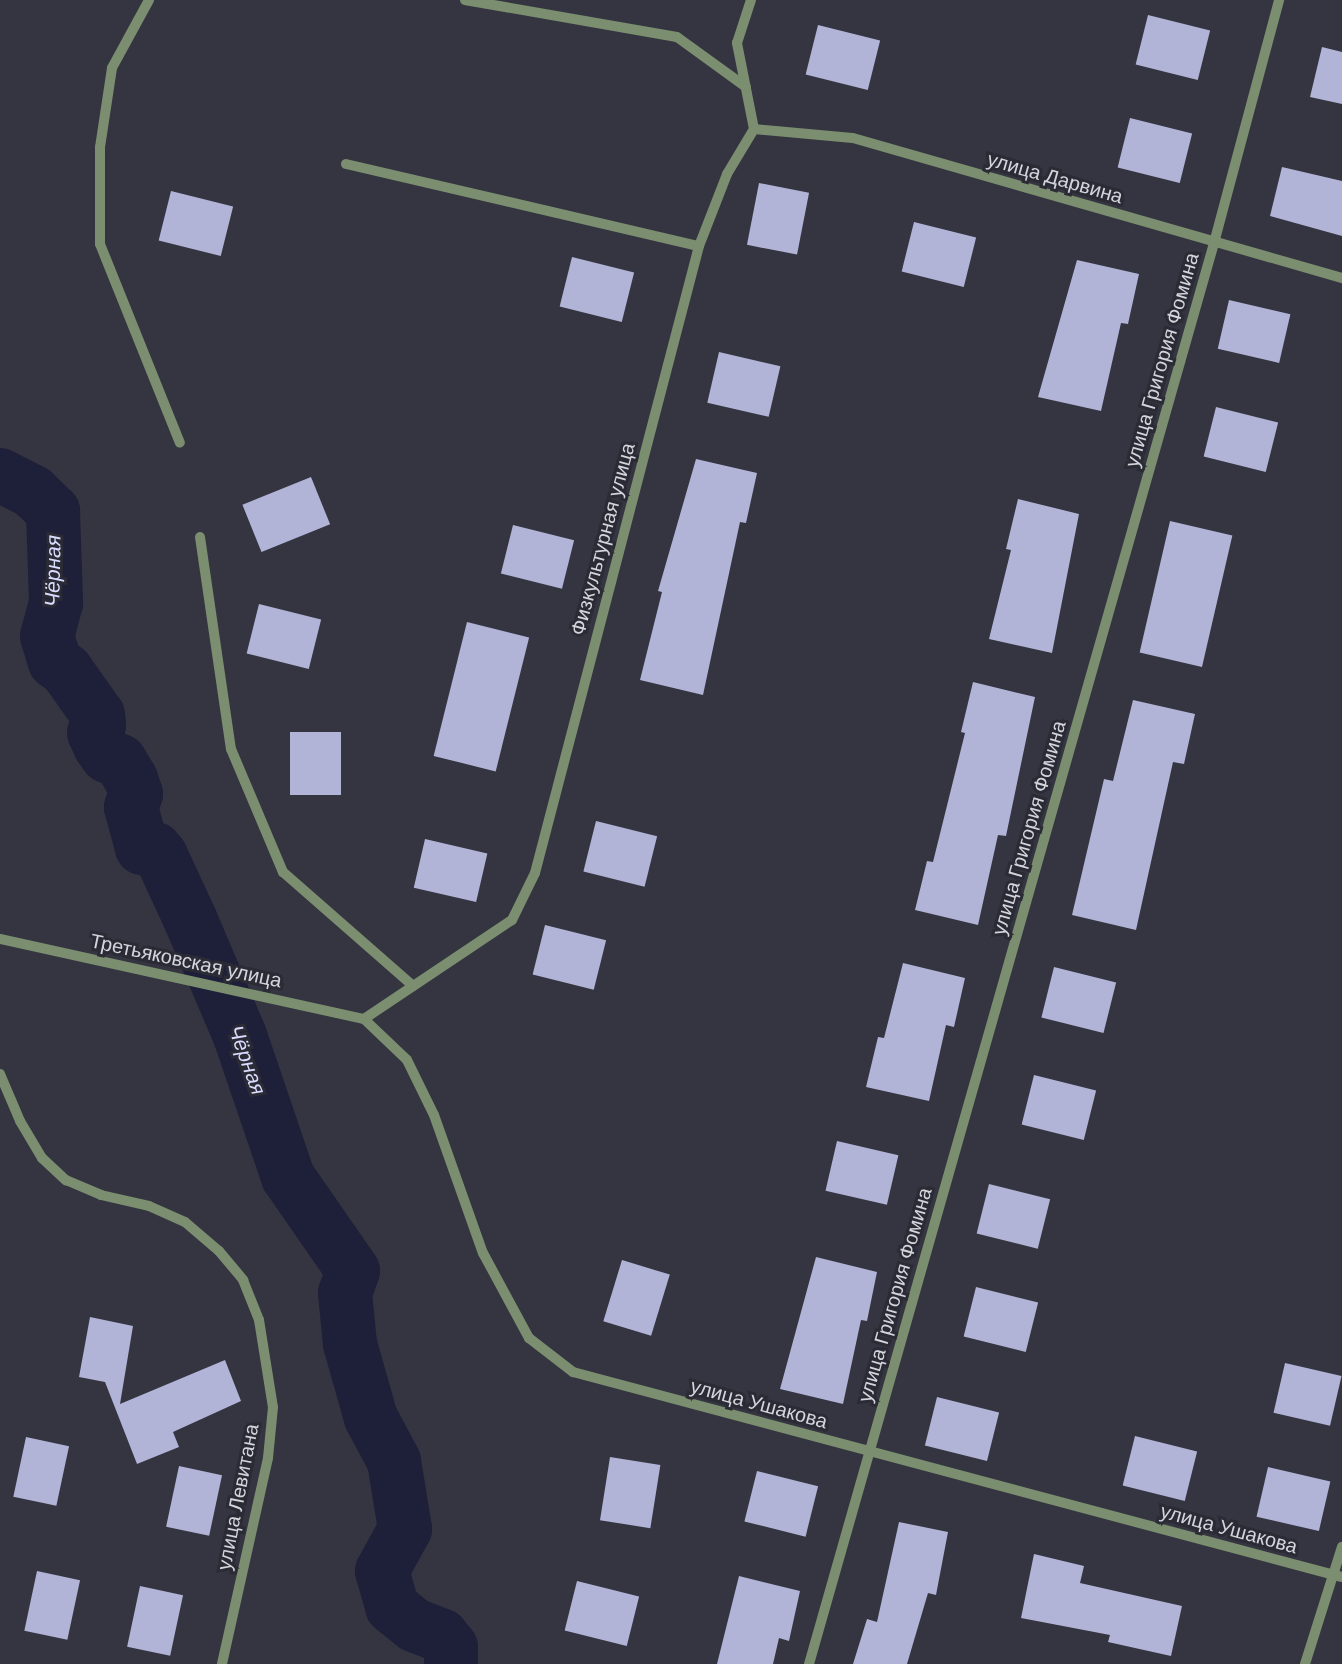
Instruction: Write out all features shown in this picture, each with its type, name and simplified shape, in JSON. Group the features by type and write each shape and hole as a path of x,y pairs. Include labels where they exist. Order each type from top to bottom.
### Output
{"street":[{"path":"149,0 112,68 100,147 100,244 180,443"},
{"path":"465,0 677,37 746,87"},
{"path":"751,0 737,43 754,129"},
{"name":"улица Григория Фомина","path":"809,1664 1214,243 1279,0"},
{"name":"улица Дарвина","path":"754,129 853,138 1342,278"},
{"name":"Физкультурная улица","path":"364,1018 512,920 535,873 699,246 727,174 754,129"},
{"path":"346,164 699,246"},
{"path":"200,537 231,749 283,872 413,986"},
{"name":"Третьяковская улица","path":"0,939 364,1018"},
{"name":"улица Ушакова","path":"364,1018 407,1060 434,1115 483,1254 529,1338 573,1372 1338,1576"},
{"name":"улица Левитана","path":"0,1074 20,1121 42,1158 58,1173 101,1195 149,1206 185,1222 219,1251 243,1280 260,1320 273,1407 270,1438 222,1664"},
{"path":"1305,1664 1338,1576 1342,1546"}],"building":[{"path":"1148,15 1210,30 1198,80 1136,64"},
{"path":"818,25 880,40 868,90 806,74"},
{"path":"1322,47 1342,52 1342,104 1310,97"},
{"path":"1130,118 1192,133 1180,183 1118,167"},
{"path":"1282,167 1342,181 1342,236 1270,216"},
{"path":"759,183 809,193 797,255 747,245"},
{"path":"171,191 233,206 221,256 159,240"},
{"path":"914,222 976,237 964,287 902,271"},
{"path":"572,257 634,272 622,322 560,306"},
{"path":"1077,260 1139,274 1128,324 1121,323 1101,411 1038,397"},
{"path":"1229,300 1290,314 1279,363 1218,349"},
{"path":"719,352 780,366 769,417 707,403"},
{"path":"1216,407 1278,422 1266,472 1204,456"},
{"path":"696,459 757,473 746,523 740,522 703,695 640,680 662,592 658,591"},
{"path":"311,477 330,524 261,552 242,505"},
{"path":"1018,499 1079,514 1052,653 989,639 1011,550 1006,549"},
{"path":"1170,521 1232,535 1202,667 1140,653"},
{"path":"513,525 574,540 562,589 501,574"},
{"path":"259,604 321,619 309,669 247,653"},
{"path":"467,622 529,637 496,771 434,756"},
{"path":"973,682 1035,697 1006,836 998,835 978,925 915,910 927,861 933,862 965,733 961,732"},
{"path":"1133,700 1195,714 1184,764 1173,762 1136,930 1072,915 1104,779 1113,781"},
{"path":"290,732 341,732 341,795 290,795"},
{"path":"596,821 657,836 645,887 583,871"},
{"path":"425,839 487,853 476,902 414,888"},
{"path":"545,925 606,940 594,990 533,974"},
{"path":"903,963 965,978 954,1027 946,1025 929,1101 866,1087 878,1037 884,1038"},
{"path":"1054,967 1116,982 1104,1033 1041,1017"},
{"path":"1034,1075 1096,1090 1084,1140 1022,1124"},
{"path":"837,1141 898,1155 887,1205 826,1191"},
{"path":"989,1184 1050,1199 1038,1249 977,1233"},
{"path":"816,1257 877,1272 867,1321 861,1320 843,1404 780,1389"},
{"path":"622,1260 670,1275 651,1336 603,1321"},
{"path":"976,1287 1038,1302 1026,1352 964,1336"},
{"path":"90,1317 133,1326 120,1404 225,1360 241,1401 173,1432 179,1447 137,1464 105,1382 79,1377"},
{"path":"1285,1363 1342,1376 1330,1426 1274,1413"},
{"path":"937,1397 999,1412 987,1461 925,1446"},
{"path":"1135,1436 1197,1451 1185,1501 1123,1485"},
{"path":"26,1437 69,1446 56,1506 13,1497"},
{"path":"610,1457 660,1465 650,1528 600,1520"},
{"path":"179,1466 222,1475 209,1536 166,1527"},
{"path":"1268,1467 1330,1481 1319,1531 1257,1517"},
{"path":"757,1471 818,1486 806,1537 744,1521"},
{"path":"899,1522 948,1532 936,1595 928,1593 907,1664 853,1664 867,1619 877,1622"},
{"path":"1034,1554 1084,1566 1080,1583 1182,1606 1171,1656 1108,1642 1110,1635 1021,1618"},
{"path":"37,1571 80,1580 67,1640 24,1631"},
{"path":"739,1576 800,1591 789,1641 779,1638 773,1664 717,1664"},
{"path":"577,1581 639,1596 627,1646 565,1630"},
{"path":"140,1586 183,1595 170,1656 127,1647"}],"waterway":[{"name":"Чёрная","path":"0,475 33,492 53,511 56,603 47,636 55,662 66,670 98,715 99,725 94,733 100,746 107,756 120,761 131,779 136,794 131,807 142,848 155,849 161,856 191,921 240,1036 288,1177 353,1271 345,1293 350,1344 371,1418 394,1461 405,1529 382,1571 392,1607 414,1625 442,1636 451,1647 451,1664"}]}
